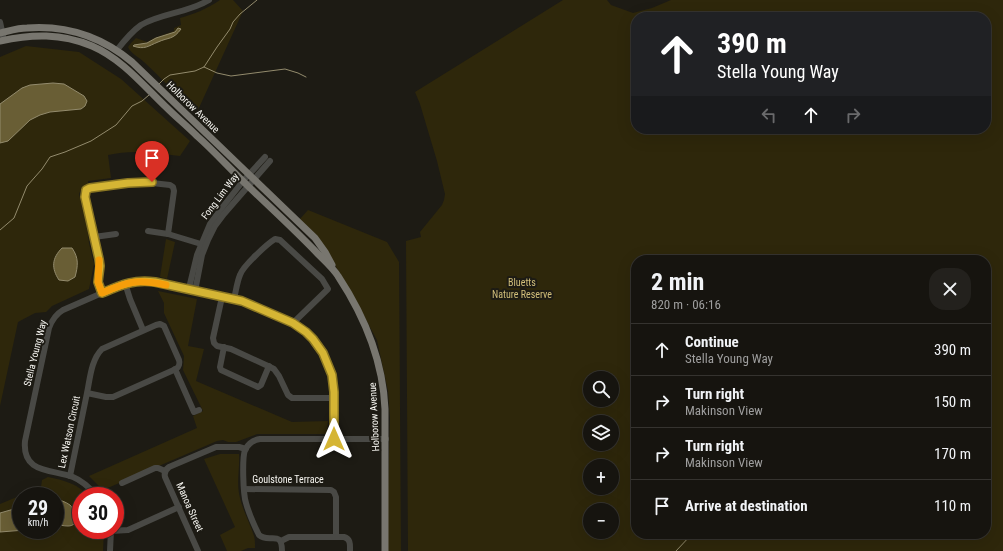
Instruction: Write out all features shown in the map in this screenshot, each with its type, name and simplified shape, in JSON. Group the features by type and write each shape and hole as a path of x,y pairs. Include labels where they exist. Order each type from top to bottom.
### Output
{"main road":[{"name":"Holborow Avenue","path":"1,32 41,27 63,29 89,36 118,50 315,238 325,252 333,269 350,295 363,320 371,337 381,372 384,390 386,439 385,551"},
{"name":"Holborow Avenue","path":"2,40 28,36 54,36 81,42 112,57 126,68 197,136 333,269"},
{"path":"112,57 118,50"}],"street":[{"path":"118,50 130,35 151,20 194,7 209,0"},
{"path":"0,22 2,40"},
{"name":"Fong Lim Way","path":"245,184 208,240 202,255 196,286 192,290 190,284 197,255 210,224 221,209 268,159"},
{"path":"102,293 98,282 100,262 85,197 86,190 90,188 136,182 169,184 173,187 174,193 168,234"},
{"path":"148,231 168,234 201,244"},
{"path":"94,237 116,234"},
{"path":"234,299 240,274 271,242 276,239 280,240 322,279 328,289 293,323"},
{"name":"Stella Young Way","path":"89,487 78,479 42,470 34,466 26,454 25,441 49,328 52,321 61,312 102,293 125,284 140,281 234,299 293,323 301,328 309,335 323,353 331,371 334,398 334,439"},
{"path":"125,284 144,330"},
{"path":"222,297 213,340 216,345 269,366 277,373 287,394 292,398 334,398"},
{"name":"Lex Watson Circuit","path":"70,476 87,393 96,357 108,346 158,324 164,326 179,361 179,367 113,397 87,393"},
{"path":"224,347 220,367 221,370 256,386 261,384 269,366"},
{"name":"Lex Watson Circuit","path":"175,369 194,412 199,410"},
{"path":"281,541 277,538 264,538 259,535 247,508 244,489 244,457 246,449 253,441 260,439 386,439"},
{"path":"122,483 155,468 165,471 168,468 216,447 239,447 246,449"},
{"name":"Manoa Street","path":"165,471 165,476 198,551"},
{"name":"Goulstone Terrace","path":"244,489 332,490 336,497 336,537"},
{"path":"124,530 128,530 179,507"},
{"path":"281,541 288,537 344,537 348,539 350,543 350,551"},
{"path":"110,551 111,539"},
{"path":"281,541 282,551"}],"green space":[{"path":"220,0 233,0 243,11 198,110 176,94 144,62 131,52 128,47 136,38 147,42 174,31 174,28 181,25 180,18 200,11"},
{"name":"Bluetts Nature Reserve","path":"563,0 607,0 611,5 631,12 631,134 991,134 991,12 637,12 652,8 671,0 1003,0 1003,551 408,551 406,241 421,237 420,232 442,205 444,200 445,194 437,161 415,92"},
{"path":"26,46 79,52 121,79 190,141 180,156 135,152 108,155 111,178 88,181 88,185 81,189 79,194 87,225 89,243 94,264 89,289 52,306 46,312 35,313 18,322 0,406 0,57"},
{"path":"308,210 387,242 399,262 401,551 388,551 390,418 388,391 377,340 320,240 300,219"},
{"path":"166,239 175,242 167,279 160,277"},
{"path":"158,291 197,299 188,346 204,349 196,381 292,422 328,421 327,434 257,434 236,442 228,442 223,440 217,441 110,487 100,487 89,476 197,428 193,416 203,411 183,370 184,356 164,313 164,303"},
{"path":"220,454 239,454 238,481 240,498 254,536 255,548 248,548 241,551 227,551 220,535 235,527 204,459"},
{"path":"48,477 65,481 78,487 72,487 72,539 104,539 103,551 0,551 0,504 12,499 12,539 64,539 64,487 41,487 42,480"}],"shaded area":[{"path":"178,28 181,29 171,38 146,47 141,48 133,46 147,43 156,38 175,32"},
{"path":"53,83 64,84 84,96 87,101 85,106 81,109 50,112 40,115 30,120 8,141 0,143 0,104 22,88 30,85"},
{"path":"62,248 72,248 77,259 75,277 68,281 59,280 56,276 54,267 56,256"},
{"path":"64,502 72,508 72,525 65,526"},
{"path":"12,510 12,531 0,532 0,513"}],"waterway":[{"path":"159,84 170,75 195,71 204,67 230,29 233,22 257,0"},
{"path":"204,67 217,73 231,76 285,69 306,77"},
{"path":"0,230 14,218 27,186 50,157 91,141 116,125 132,106 142,101 149,95"},
{"path":"676,551 687,539"}],"slow traffic":[{"path":"99,260 100,266 98,282 102,293 130,282 145,281 166,285"}],"route":[{"path":"152,182 136,182 89,188 85,194 99,259 100,266 98,282 102,293 130,282 155,282 242,301 298,326 309,335 323,353 331,371 334,388 334,439"}]}
